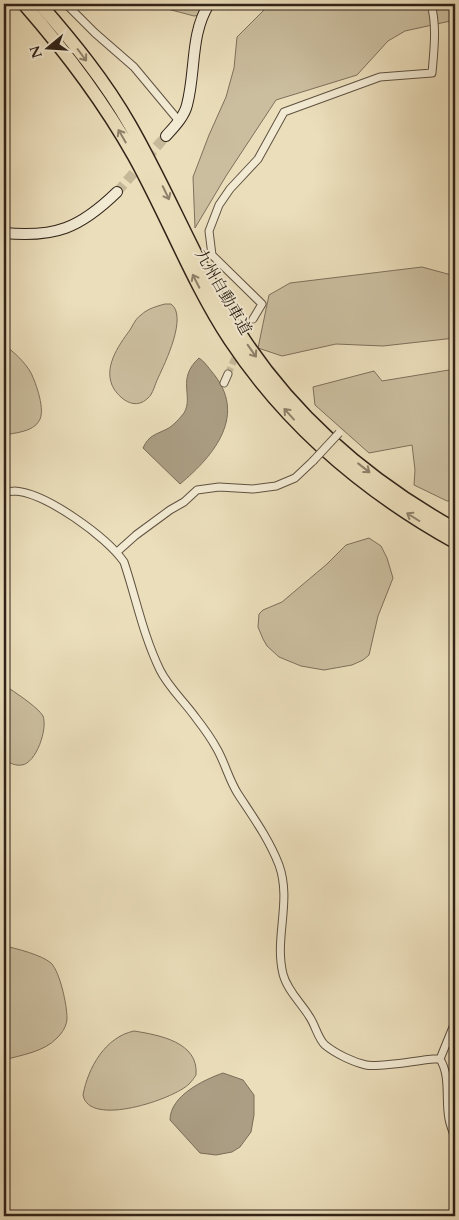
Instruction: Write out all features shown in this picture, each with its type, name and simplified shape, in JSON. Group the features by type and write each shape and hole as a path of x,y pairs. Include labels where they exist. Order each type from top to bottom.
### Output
{"highway":[{"name":"九州自動車道","path":"24,4 67,54 103,103 139,165 215,315 231,341 267,389 315,442 368,487 411,516 455,542"},
{"name":"九州自動車道","path":"40,4 75,46 114,99 159,178 208,280 250,348 274,379 320,431 349,457 403,498 455,528"}],"street":[{"path":"66,4 95,33 134,67 179,122"},
{"path":"166,136 179,122 187,106 198,28 200,20 209,4"},
{"path":"253,319 262,304 212,255 209,232 219,205 230,189 258,159 284,112 380,77 432,73 435,44 434,14 431,4"},
{"path":"4,233 46,234 64,228 84,220 103,206 117,192"},
{"path":"224,383 228,374"},
{"path":"117,552 136,535 184,502 197,490 219,487 253,489 276,486 295,478 339,433"},
{"path":"4,492 16,491 47,502 76,519 117,552 124,562 146,638 168,685 196,718 217,748 238,794 244,800 271,845 280,868 284,894 281,944 283,974 286,984 314,1022 324,1044 353,1061 368,1066 440,1059"},
{"path":"440,1059 453,1027"},
{"path":"440,1059 444,1066 448,1090 449,1119 455,1138"}],"shaded area":[{"path":"156,4 218,4 206,14 194,16 160,7"},
{"path":"270,4 455,4 455,20 405,31 388,41 357,75 276,100 226,176 195,228 193,177 226,97 234,68 237,37"},
{"path":"422,267 455,276 455,338 383,346 336,344 282,356 258,348 269,295 290,283"},
{"path":"171,304 176,310 177,319 174,340 150,396 143,402 134,404 121,397 114,389 110,374 113,358 116,350 138,318 149,309"},
{"path":"4,345 19,357 31,373 38,390 41,416 32,428 4,435"},
{"path":"199,358 212,372 222,388 227,403 227,418 223,433 215,447 193,473 180,484 143,448 150,438 169,428 184,413 187,407 188,373"},
{"path":"455,369 455,414 449,421 455,434 455,500 447,501 414,485 415,470 412,445 369,453 315,405 313,387 374,371 382,381"},
{"path":"369,538 381,546 393,578 378,616 369,655 352,665 324,670 301,666 279,657 267,646 263,639 258,627 259,614 263,610 282,602 327,564 346,545"},
{"path":"4,685 31,704 43,716 44,729 40,745 32,758 22,765 15,765 4,760"},
{"path":"4,946 35,955 51,963 62,989 67,1018 62,1032 46,1047 4,1060"},
{"path":"134,1031 176,1042 191,1055 195,1064 196,1075 189,1084 167,1097 133,1108 100,1109 89,1105 83,1095 94,1064 106,1047 114,1040"},
{"path":"223,1073 243,1080 254,1095 254,1115 251,1132 240,1147 232,1152 216,1155 200,1153 170,1120 171,1111 181,1096 189,1090"}],"tunnel":[{"path":"117,192 166,136"},
{"path":"244,339 253,319"},
{"path":"228,374 238,351"}]}
